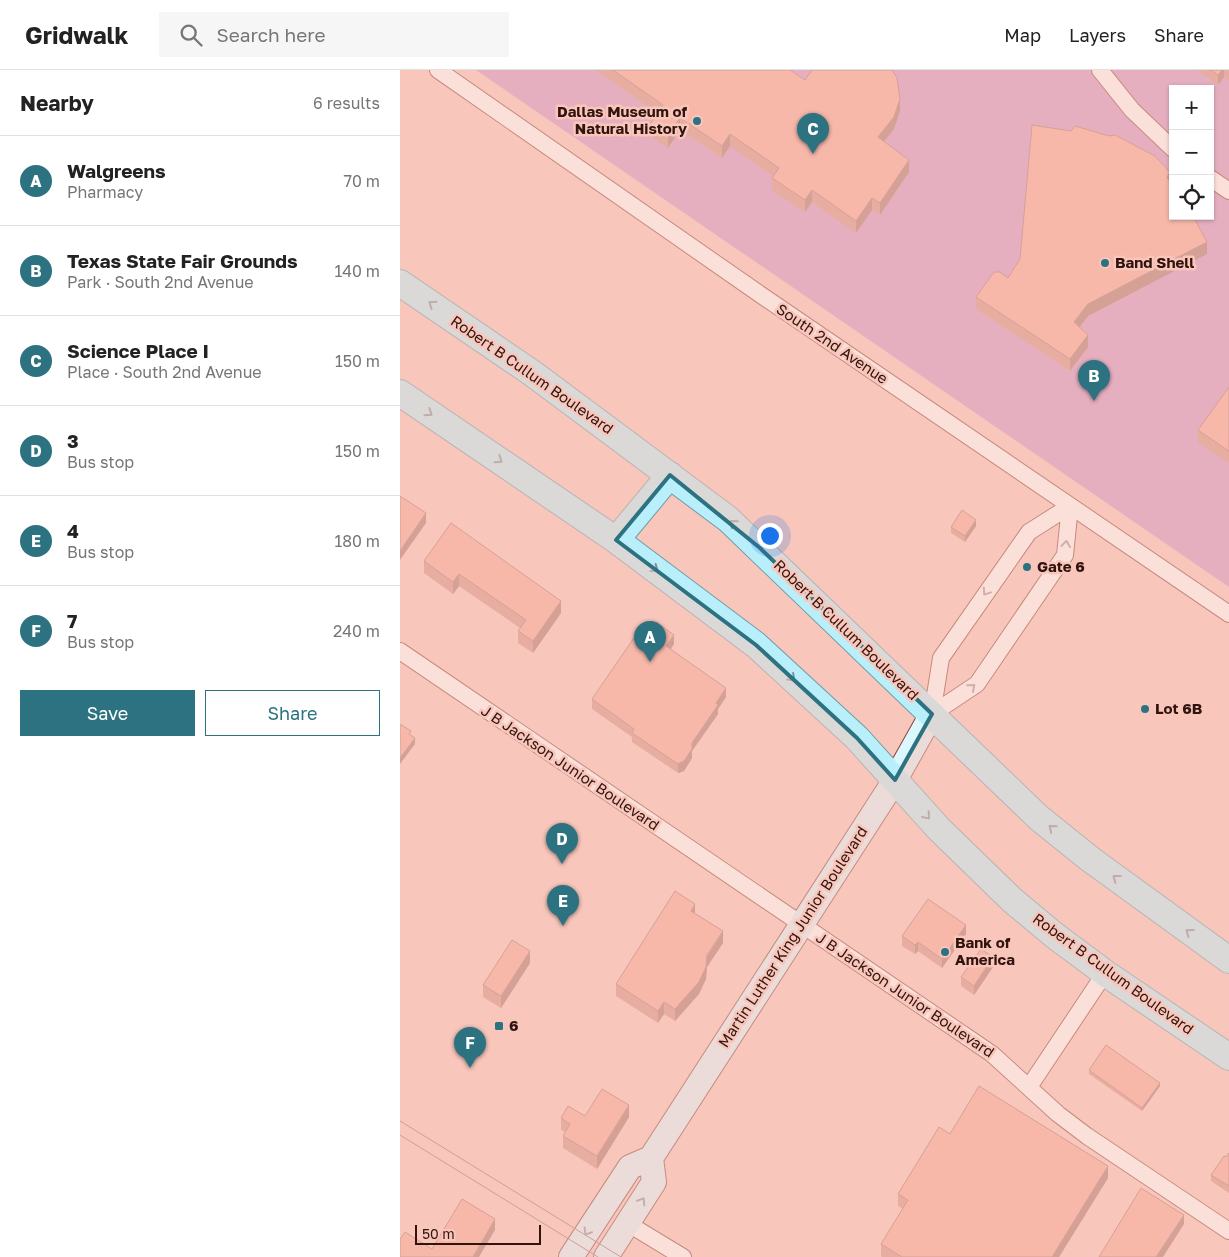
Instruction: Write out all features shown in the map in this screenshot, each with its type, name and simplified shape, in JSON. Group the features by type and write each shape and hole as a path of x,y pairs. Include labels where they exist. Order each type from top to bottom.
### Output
{"main road":[{"name":"Robert B Cullum Boulevard","path":"400,282 532,373 728,519 1039,818 1090,859 1229,960"},
{"name":"Robert B Cullum Boulevard","path":"400,394 616,540 756,645 857,738 939,829 985,876 1054,935 1105,973 1229,1057"},
{"path":"616,540 670,475"},
{"name":"Martin Luther King Junior Boulevard","path":"572,1257 630,1168 651,1158 895,780 932,714"},
{"path":"606,1257 654,1182 651,1158"}],"street":[{"name":"South 2nd Avenue","path":"438,70 1229,614"},
{"path":"1100,70 1132,110 1169,145"},
{"path":"1214,181 1229,191"},
{"name":"Martin Luther King Junior Boulevard","path":"932,714 941,658 1029,532 1070,506"},
{"name":"Martin Luther King Junior Boulevard","path":"932,714 977,684 1065,555 1070,506"},
{"name":"J B Jackson Junior Boulevard","path":"400,651 992,1054 1088,1136 1229,1231"},
{"path":"1029,1087 1105,973"},
{"path":"627,1223 683,1257"}],"highlighted area":[{"path":"670,475 760,548 932,714 895,780 857,738 756,645 616,540"}],"shaded area":[{"path":"476,70 1229,70 1229,587"}],"building":[{"path":"613,70 790,70 805,80 812,70 892,70 897,78 900,99 894,117 878,137 909,160 880,203 872,198 856,221 812,190 805,200 772,178 779,168 730,134 722,146 680,118 668,136 650,124 663,105"},
{"path":"1211,70 1222,70 1218,75"},
{"name":"Band Shell","path":"1032,125 1071,131 1075,126 1109,136 1115,135 1155,156 1169,171 1167,178 1169,180 1169,220 1195,220 1207,242 1088,304 1074,322 1088,335 1070,359 976,297 994,272 1000,272 1008,278 1020,259"},
{"path":"1229,387 1229,451 1198,430"},
{"path":"400,496 426,513 400,551"},
{"path":"962,510 976,520 965,536 951,527"},
{"path":"451,523 561,601 533,641 518,631 526,620 459,574 453,582 424,561"},
{"path":"656,622 674,635 666,646 726,688 716,703 718,705 692,743 692,749 684,761 678,764 632,733 634,729 592,699 640,629 649,635"},
{"path":"400,724 411,731 409,734 415,738 400,758"},
{"path":"675,891 695,904 691,911 723,931 707,955 706,967 699,982 675,1009 664,1002 658,1011 616,984"},
{"path":"928,899 966,925 942,959 918,942 915,945 902,936"},
{"path":"512,940 530,951 501,996 483,985"},
{"path":"981,949 993,957 974,986 961,977"},
{"path":"1106,1045 1160,1083 1142,1108 1089,1070"},
{"path":"979,1086 1108,1166 1052,1257 902,1257 881,1244 908,1200 898,1194 939,1127 950,1134"},
{"path":"602,1089 629,1105 597,1156 563,1136 570,1124 561,1118 568,1106 585,1116"},
{"path":"1229,1153 1229,1186 1211,1175 1224,1156 1226,1157"},
{"path":"1141,1188 1184,1215 1156,1257 1099,1257"},
{"path":"462,1199 495,1219 473,1257 400,1257 400,1239 405,1232 432,1249"}],"tram line":[{"path":"400,1121 621,1257"},
{"path":"400,1135 598,1257"}],"place":[{"name":"Dallas Museum of Natural History","path":"697,121"},
{"name":"Science Place I","path":"813,154"},
{"name":"Band Shell","path":"1105,263"},
{"name":"Texas State Fair Grounds","path":"1094,401"},
{"name":"Gate 6","path":"1027,567"},
{"name":"Walgreens","path":"650,662"},
{"name":"Lot 6B","path":"1145,709"},
{"name":"3","path":"562,864"},
{"name":"4","path":"563,926"},
{"name":"Bank of America","path":"945,952"},
{"name":"6","path":"499,1026"},
{"name":"7","path":"470,1068"}]}
